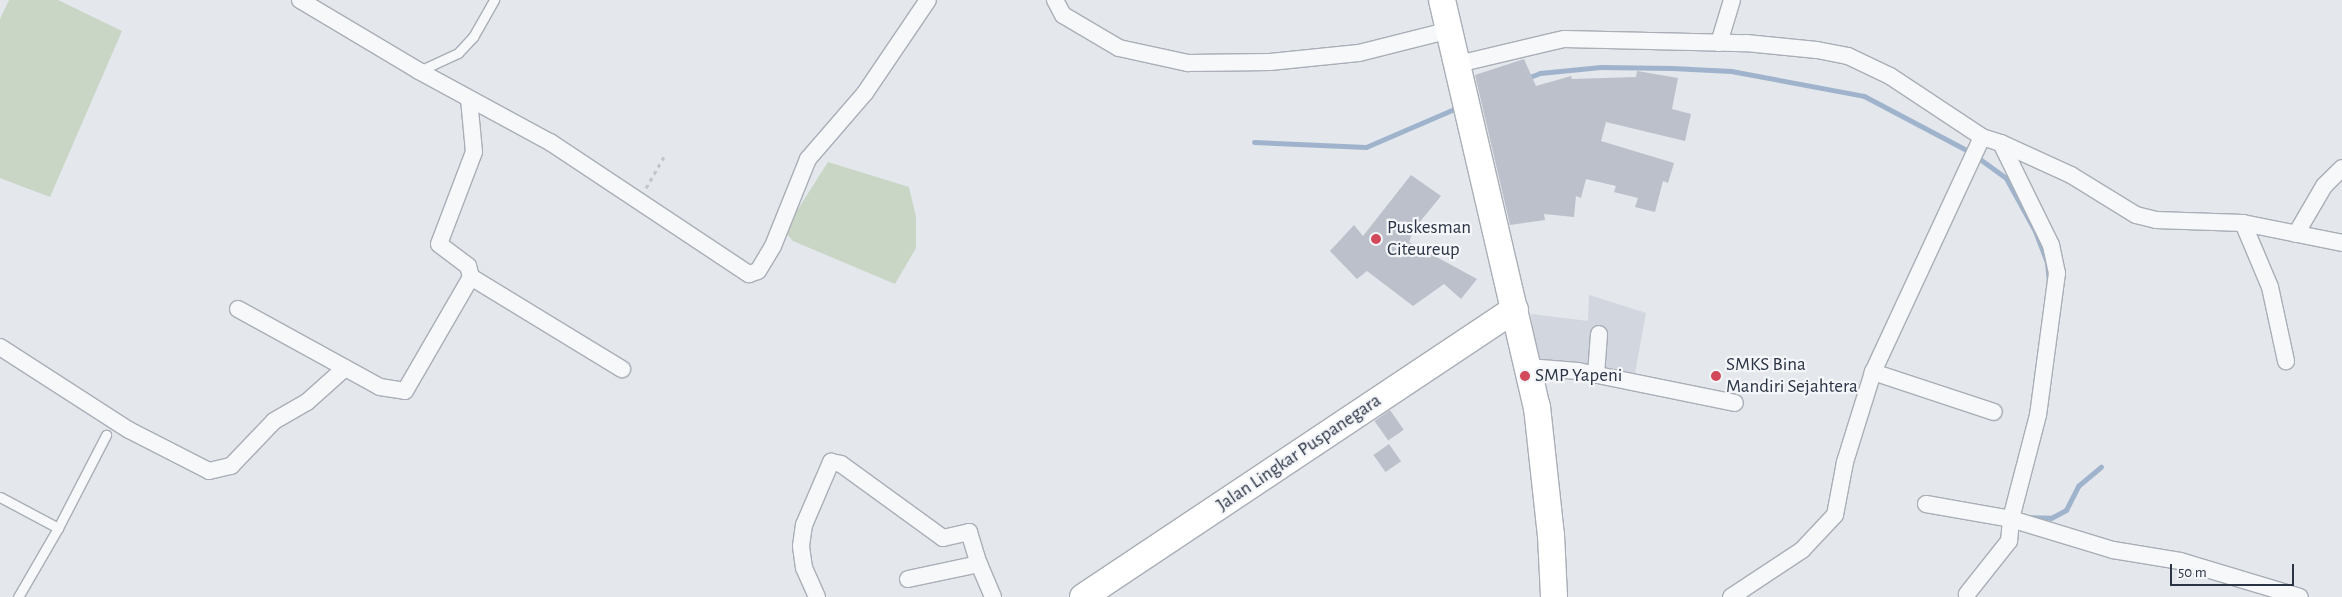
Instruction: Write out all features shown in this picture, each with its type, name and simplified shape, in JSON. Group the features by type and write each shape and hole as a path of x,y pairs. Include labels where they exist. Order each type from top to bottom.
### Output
{"main road":[{"path":"1442,0 1460,70 1528,368 1544,455 1557,596"},
{"name":"Jalan Lingkar Puspanegara","path":"1083,597 1515,309"}],"street":[{"path":"300,0 419,71 550,142 639,199 749,274 758,272 773,246 808,159 865,93 928,0"},
{"path":"1055,0 1062,15 1119,48 1188,63 1270,62 1359,53 1450,30"},
{"path":"1719,43 1732,0"},
{"path":"1460,70 1564,38 1719,43 1848,56 1890,76 1977,146 2001,143 2070,176 2136,215 2156,220 2243,223 2342,243"},
{"path":"469,98 474,152 439,244 468,266 471,277 622,369"},
{"path":"1967,594 2006,547 2011,518 2038,415 2057,273 2051,245 2001,143"},
{"path":"1731,597 1802,550 1835,515 1846,462 1873,372 1977,146"},
{"path":"2296,234 2324,186 2342,168"},
{"path":"2243,223 2270,287 2286,362"},
{"path":"238,309 380,387 405,392 471,277"},
{"path":"1596,375 1599,334"},
{"path":"0,347 129,430 209,470 231,466 274,421 307,402 345,368"},
{"path":"1528,368 1596,375 1735,403"},
{"path":"1873,372 1994,412"},
{"path":"817,597 804,568 801,546 804,525 831,462 841,464 943,538 968,531 993,597"},
{"path":"1926,504 2011,518 2113,550 2180,561 2300,597"},
{"path":"908,579 979,564"}],"lane":[{"path":"419,71 458,53 473,37 494,0"},
{"path":"18,597 58,528 106,435"},
{"path":"0,497 58,528"}],"path":[{"path":"639,199 665,155"}],"shaded area":[{"path":"1589,295 1646,313 1635,373 1534,358 1531,314 1588,321"}],"green space":[{"path":"9,0 58,0 122,31 50,197 0,178 0,19"},
{"path":"828,162 909,187 916,217 916,248 895,284 793,241 784,231"}],"building":[{"path":"1524,59 1536,86 1571,76 1572,79 1636,77 1637,71 1678,78 1672,109 1691,114 1685,141 1606,122 1601,141 1674,163 1668,183 1663,181 1655,212 1635,207 1638,198 1614,192 1616,186 1586,179 1581,198 1576,196 1574,217 1544,214 1545,220 1510,225 1475,75"},
{"name":"Puskesman Citeureup","path":"1411,175 1441,196 1414,229 1409,242 1477,279 1461,299 1444,284 1413,306 1367,271 1357,279 1330,251 1354,225 1363,236"},
{"path":"1390,410 1404,430 1388,441 1374,421"},
{"path":"1389,444 1401,461 1385,472 1373,455"}],"waterway":[{"path":"1527,78 1540,73 1601,67 1731,71 1864,96 1970,152 2006,178 2035,231 2047,263 2049,283"},
{"path":"1254,142 1366,147 1459,107"},
{"path":"2027,517 2051,518 2066,510 2078,486 2101,467"}],"place":[{"name":"Puskesman Citeureup","path":"1376,239"},
{"name":"SMP Yapeni","path":"1525,376"},
{"name":"SMKS Bina Mandiri Sejahtera","path":"1716,376"}]}
